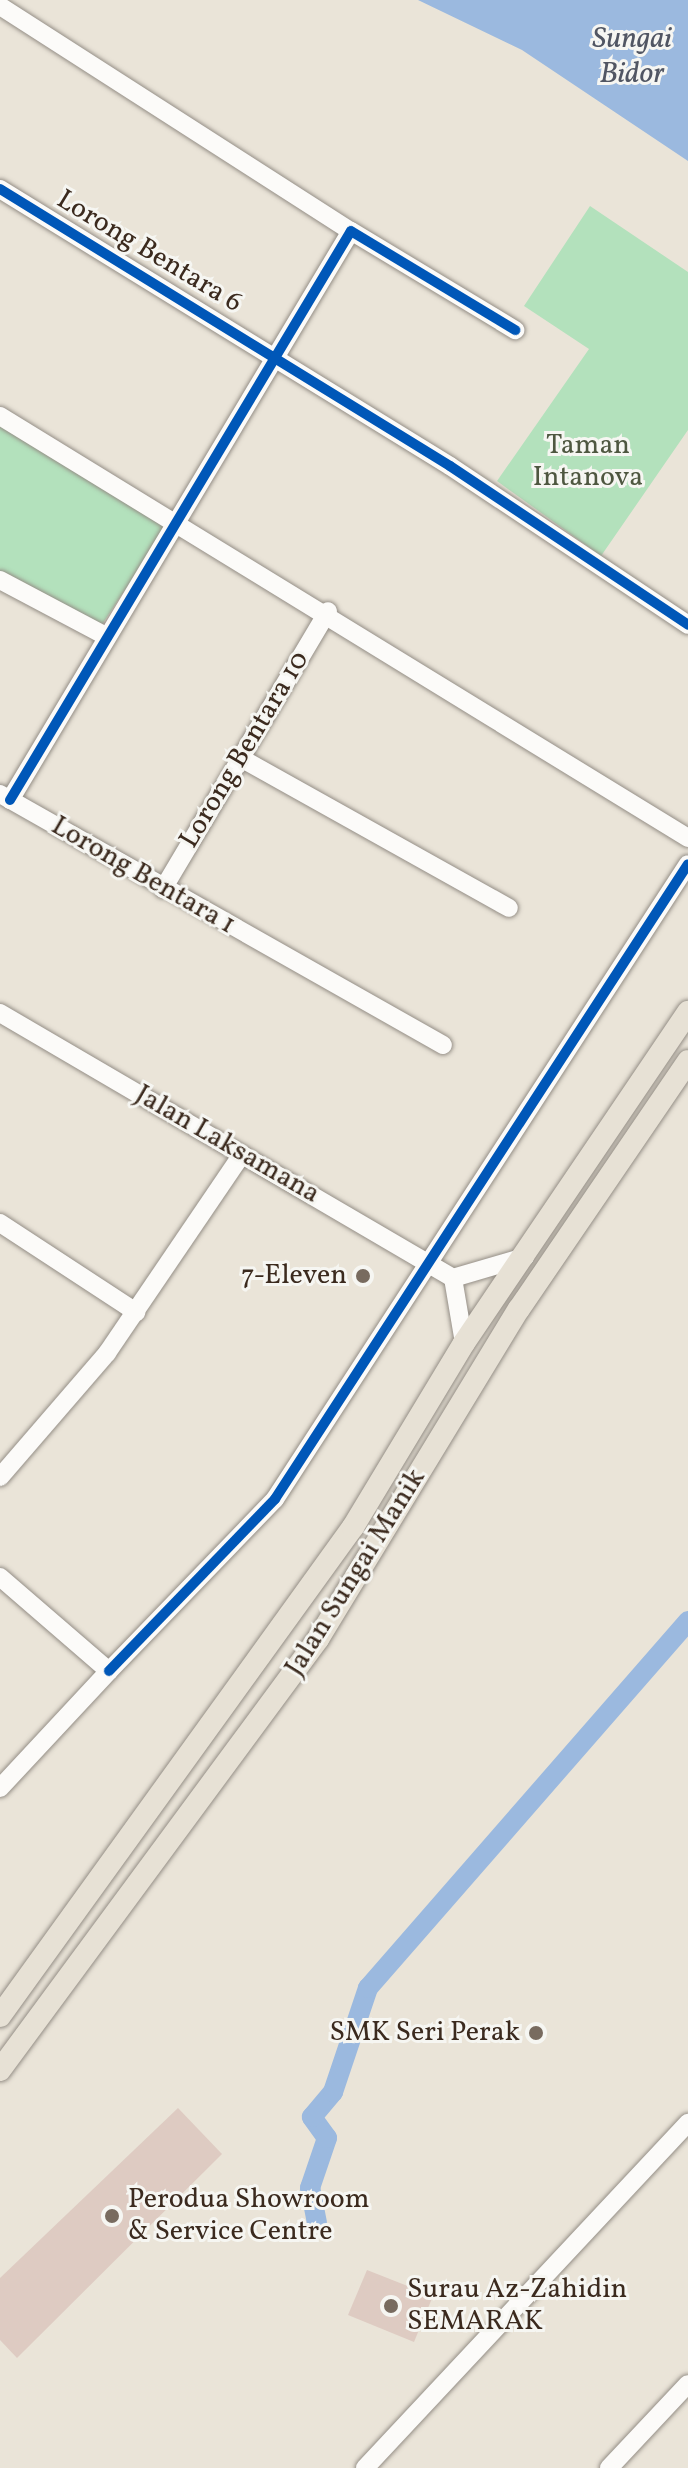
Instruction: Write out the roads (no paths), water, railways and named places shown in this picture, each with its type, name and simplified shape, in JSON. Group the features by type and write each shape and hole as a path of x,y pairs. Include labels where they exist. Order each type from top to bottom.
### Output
{"main road":[{"name":"Jalan Sungai Manik","path":"0,2016 353,1527 464,1343 688,1012"},
{"name":"Jalan Sungai Manik","path":"0,2070 318,1639 519,1309 688,1061"}],"street":[{"path":"0,6 351,231 515,330"},
{"name":"Lorong Bentara 6","path":"0,189 273,355 688,625"},
{"path":"5,797 178,520 273,355 351,231"},
{"path":"0,416 328,611 688,838"},
{"path":"0,580 104,635"},
{"name":"Lorong Bentara 10","path":"163,889 328,611"},
{"path":"239,757 509,908"},
{"name":"Lorong Bentara 1","path":"5,797 443,1045"},
{"path":"0,1788 109,1671 251,1531 430,1263 688,864"},
{"name":"Jalan Laksamana","path":"0,1013 453,1278"},
{"path":"0,1477 136,1312 242,1154"},
{"path":"0,1223 136,1312"},
{"path":"464,1343 453,1278 525,1257"},
{"path":"0,1577 109,1671"},
{"path":"365,2468 684,2135"},
{"path":"609,2468 688,2384"}],"water":[{"name":"Sungai Bidor","path":"418,0 688,0 688,161 522,50"}],"waterway":[{"path":"317,2223 310,2188 327,2138 312,2117 333,2092 368,1988 688,1621"}],"place":[{"name":"7-Eleven","path":"363,1276"},
{"name":"SMK Seri Perak","path":"536,2033"},
{"name":"Perodua Showroom & Service Centre","path":"112,2216"},
{"name":"Surau Az-Zahidin SEMARAK","path":"391,2306"}],"park label":[{"name":"Taman Intanova","path":"588,462"}]}
